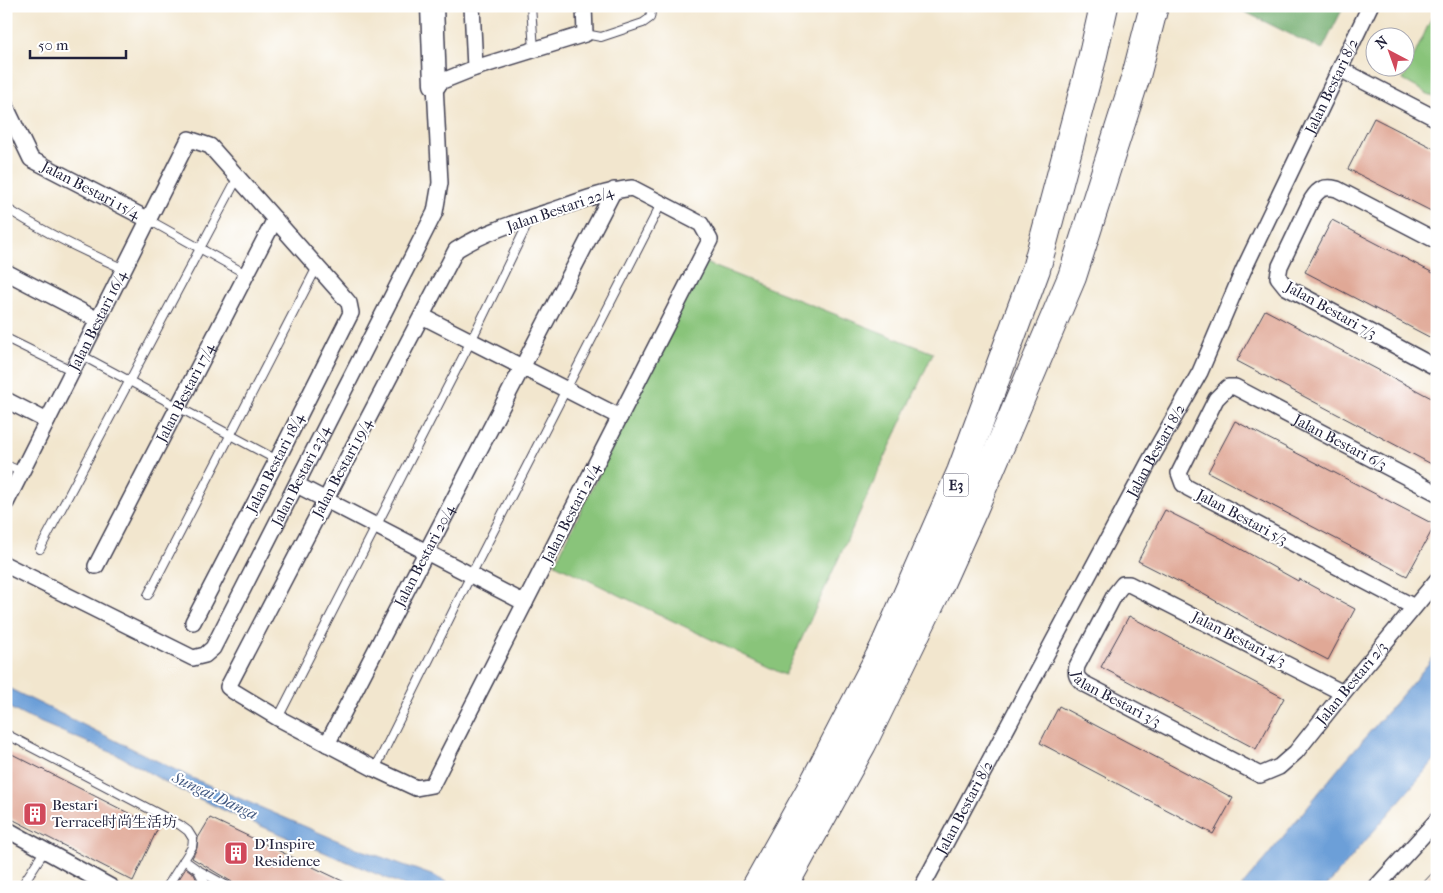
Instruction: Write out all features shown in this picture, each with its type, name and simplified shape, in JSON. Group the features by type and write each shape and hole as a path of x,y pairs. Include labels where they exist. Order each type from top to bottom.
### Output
{"highway":[{"name":"E3","path":"756,887 812,787 883,650 962,472 1036,269 1092,59 1104,6"},
{"name":"E3","path":"784,885 862,744 936,592 1072,278 1136,76 1154,6"}],"street":[{"path":"432,6 435,84 475,68 585,34 584,6"},
{"path":"472,6 475,68"},
{"name":"Jalan Bestari 8/2","path":"922,887 1149,462 1200,372 1243,271 1370,6"},
{"path":"1340,69 1437,119"},
{"name":"Jalan Bestari 23/4","path":"6,565 193,658 205,655 214,648 435,212 440,183 435,84"},
{"name":"Jalan Bestari 15/4","path":"6,107 31,159 148,220"},
{"name":"Jalan Bestari 16/4","path":"6,503 189,139 210,146 238,177"},
{"path":"238,177 317,267"},
{"name":"Jalan Bestari 7/3","path":"1437,241 1337,190 1330,187 1322,188 1316,192 1280,266 1278,278 1286,287 1437,368"},
{"name":"Jalan Bestari 22/4","path":"456,250 472,240 530,218 614,190 632,188 701,224 710,240"},
{"name":"Jalan Bestari 20/4","path":"327,744 614,190"},
{"name":"Jalan Bestari 17/4","path":"96,566 275,219"},
{"name":"Jalan Bestari 21/4","path":"375,769 416,788 432,785 710,240"},
{"name":"Jalan Bestari 19/4","path":"278,718 228,687 456,250"},
{"name":"Jalan Bestari 18/4","path":"193,622 351,313 349,303 317,267"},
{"path":"6,272 98,320"},
{"path":"422,316 620,417"},
{"name":"Jalan Bestari 5/3","path":"1242,390 1228,387 1216,399 1179,473 1183,484 1414,607"},
{"name":"Jalan Bestari 6/3","path":"1242,390 1437,493"},
{"path":"6,400 47,422"},
{"path":"297,485 525,603"},
{"name":"Jalan Bestari 2/3","path":"1260,775 1279,767 1296,752 1437,580"},
{"name":"Jalan Bestari 3/3","path":"1136,586 1123,584 1115,594 1077,666 1077,678 1083,683 1260,775"},
{"name":"Jalan Bestari 4/3","path":"1136,586 1343,693"},
{"path":"278,718 375,769"},
{"path":"1376,887 1437,820"},
{"path":"6,829 111,887"}],"lane":[{"path":"531,6 534,50"},
{"path":"585,34 601,37 643,23 650,18 652,6"},
{"path":"40,549 238,177"},
{"path":"375,769 471,575 662,204"},
{"path":"6,208 78,249 124,269"},
{"path":"278,718 472,342 530,218"},
{"path":"148,220 246,274"},
{"path":"148,595 317,267"},
{"path":"6,338 73,371"},
{"path":"81,355 277,460"},
{"path":"6,464 22,472"},
{"path":"6,734 180,825 194,839 192,847 167,887"},
{"path":"21,887 45,850"},
{"path":"184,860 229,887"},
{"path":"198,870 207,887"}],"green space":[{"path":"1233,6 1344,6 1322,50"},
{"path":"1437,6 1437,99 1403,80 1404,78 1416,78 1416,52"},
{"path":"703,262 933,353 785,675 555,564"}],"water":[{"path":"1437,653 1437,757 1326,887 1241,887 1343,763"},
{"name":"Sungai Danga","path":"6,687 192,778 348,845 434,876 456,887 408,887 232,814 174,787 120,756 25,716 6,706"}],"building":[{"path":"1374,118 1437,150 1437,214 1348,169"},
{"path":"1332,220 1437,275 1437,341 1305,272"},
{"path":"1265,310 1437,401 1437,467 1237,361"},
{"path":"1235,421 1435,525 1407,576 1208,472"},
{"path":"1165,510 1223,539 1298,581 1299,579 1355,609 1328,660 1138,561"},
{"path":"1129,616 1284,698 1256,749 1101,667"},
{"path":"1059,706 1233,798 1213,834 1040,743"},
{"name":"Bestari Terrace时尚生活坊","path":"6,751 158,828 133,881 6,816"},
{"name":"D'Inspire Residence","path":"210,818 355,887 235,887 232,882 192,858 197,848 198,838"},
{"path":"186,868 194,874 200,887 174,887"},
{"path":"1437,868 1437,887 1419,887"}],"place":[{"name":"Bestari Terrace时尚生活坊","path":"35,814"},
{"name":"D'Inspire Residence","path":"236,853"}]}
